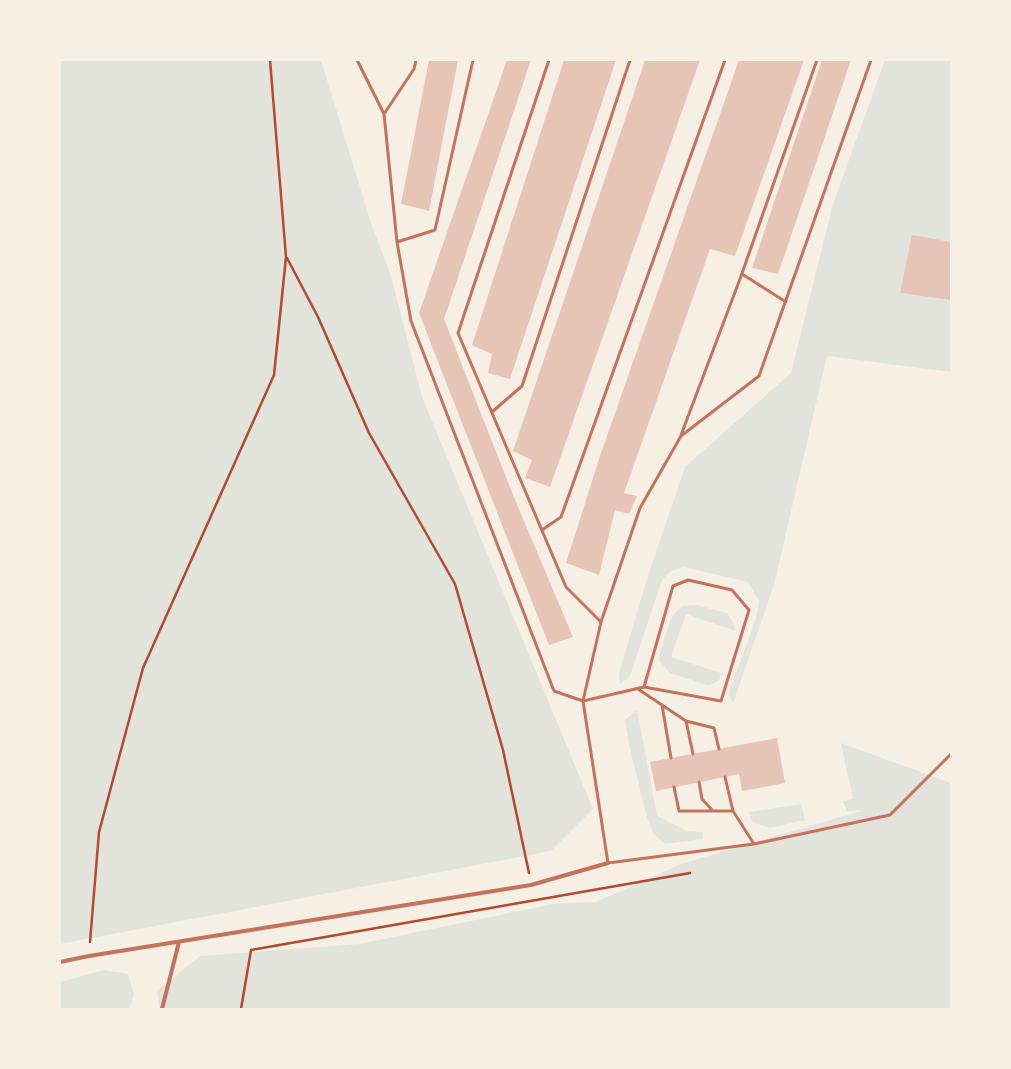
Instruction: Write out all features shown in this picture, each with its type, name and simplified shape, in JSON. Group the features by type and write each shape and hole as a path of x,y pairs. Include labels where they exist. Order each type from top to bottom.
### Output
{"street":[{"path":"60,962 89,956 531,885 608,863"},
{"path":"162,1009 179,942"}],"lane":[{"path":"357,60 384,114 397,242 411,321 554,691 583,701 644,687 721,700 749,610 732,590 688,580 673,586 644,687"},
{"path":"384,114 414,69 416,60"},
{"path":"397,242 435,230 473,60"},
{"path":"549,60 458,333 566,587 601,622"},
{"path":"492,412 522,386 630,60"},
{"path":"542,530 561,517 725,60"},
{"path":"817,60 742,274 680,436 640,508 601,622 583,701 608,863 754,844 890,816 951,754"},
{"path":"680,436 759,376 871,60"},
{"path":"742,274 786,302"},
{"path":"638,689 686,721 714,728 719,749"},
{"path":"662,705 671,758"},
{"path":"686,721 692,754"},
{"path":"725,777 733,811 754,844"},
{"path":"699,782 702,799 713,811"},
{"path":"674,787 679,811 733,811"}],"path":[{"path":"89,956 99,832 143,668 274,375 286,257 270,60"},
{"path":"286,257 318,317 369,433 455,584 503,750 531,885"},
{"path":"241,1009 251,950 690,873"}],"shaded area":[{"path":"60,60 321,60 370,220 392,279 422,397 593,809 551,851 60,944"},
{"path":"885,60 951,60 951,372 827,356 774,585 733,703 728,694 756,619 759,601 748,582 684,567 671,571 662,580 630,676 620,684 619,673 647,579 685,467 791,373 833,204"},
{"path":"696,605 727,613 733,622 736,631 686,614 671,657 721,673 720,679 715,683 707,685 670,673 659,660 660,652 670,621 675,613 682,606"},
{"path":"637,710 657,816 687,831 703,832 703,839 665,844 653,833 646,814 629,745 625,720"},
{"path":"841,743 951,783 951,1009 160,1009 157,991 200,956 359,944 558,903 596,902 681,864 864,810 847,811 843,801 853,799"},
{"path":"801,804 805,820 770,828 753,822 749,812"},
{"path":"104,970 128,974 134,995 129,1009 60,1009 60,982"}],"building":[{"path":"429,60 458,60 429,211 401,204"},
{"path":"507,60 531,60 444,319 513,495 573,637 549,645 419,313"},
{"path":"564,60 616,60 510,379 488,373 492,354 472,345"},
{"path":"645,60 700,60 550,487 525,478 532,460 513,451"},
{"path":"739,60 804,60 735,256 710,249 624,493 637,496 629,514 615,510 599,575 566,563 600,456"},
{"path":"822,60 851,60 778,274 752,268"},
{"path":"912,235 951,242 951,300 900,293"},
{"path":"777,738 785,783 742,791 739,774 656,791 650,762"}]}
